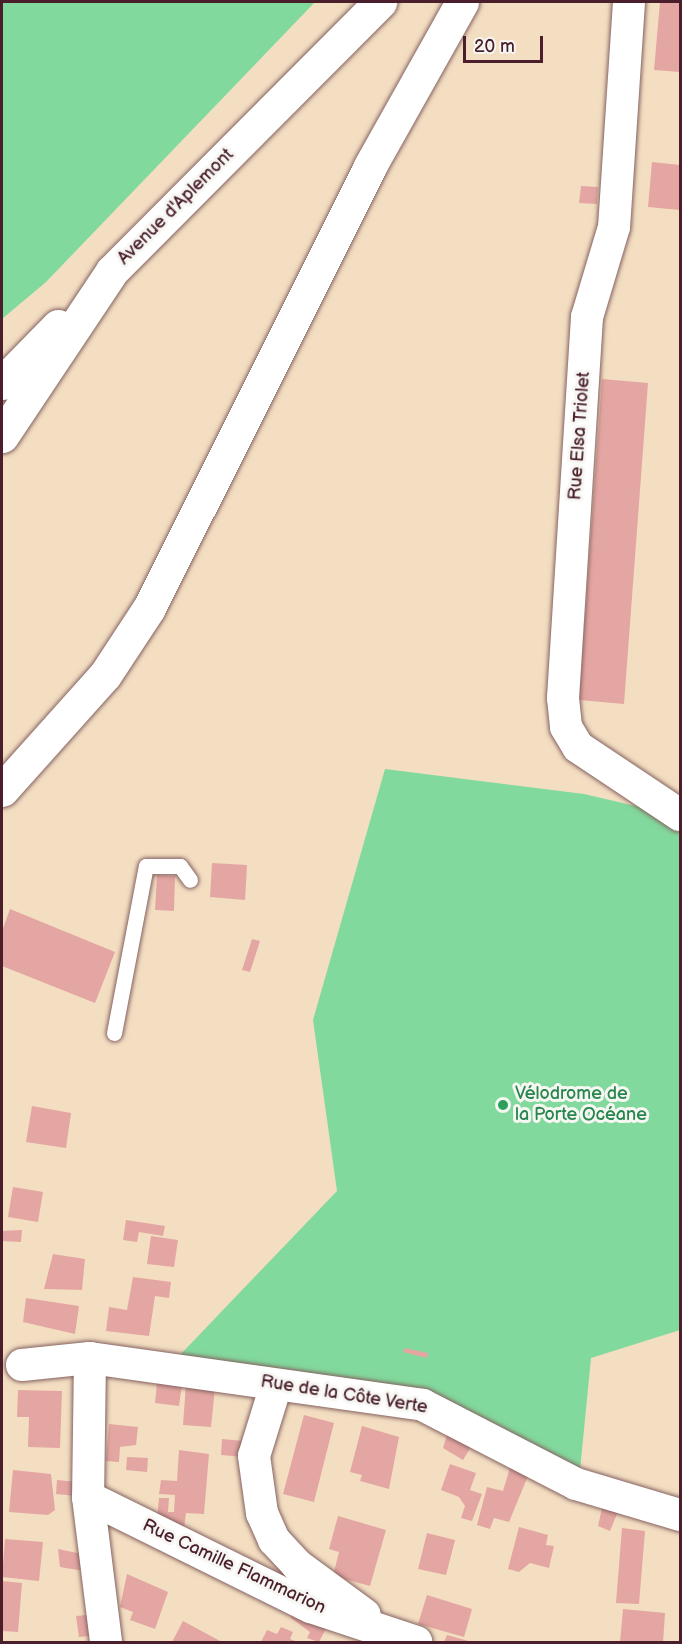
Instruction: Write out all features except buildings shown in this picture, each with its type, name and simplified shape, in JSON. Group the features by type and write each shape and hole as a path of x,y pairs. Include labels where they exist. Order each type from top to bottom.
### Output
{"street":[{"name":"Avenue d'Aplemont","path":"2,436 112,271 380,2"},
{"path":"2,790 105,675 149,608 370,166 462,2"},
{"name":"Rue Elsa Triolet","path":"629,2 614,227 587,317 563,698 566,727 578,747 681,815"},
{"path":"2,383 112,271"},
{"path":"90,1358 88,1497 106,1642"},
{"name":"Rue de la Côte Verte","path":"22,1365 90,1358 423,1405 576,1484 681,1515"},
{"path":"276,1385 254,1456 262,1514 274,1540 297,1564 382,1627"},
{"name":"Rue Camille Flammarion","path":"88,1497 311,1606 382,1627 416,1642"}],"lane":[{"path":"114,1033 146,866 180,866 190,880"}],"green space":[{"path":"2,2 315,2 46,282 2,319"},
{"name":"Vélodrome de la Porte Océane","path":"385,769 584,794 644,808 680,828 680,1330 591,1358 580,1470 436,1395 179,1356 337,1191 313,1020"}],"place":[{"name":"Vélodrome de la Porte Océane","path":"503,1105"}]}
